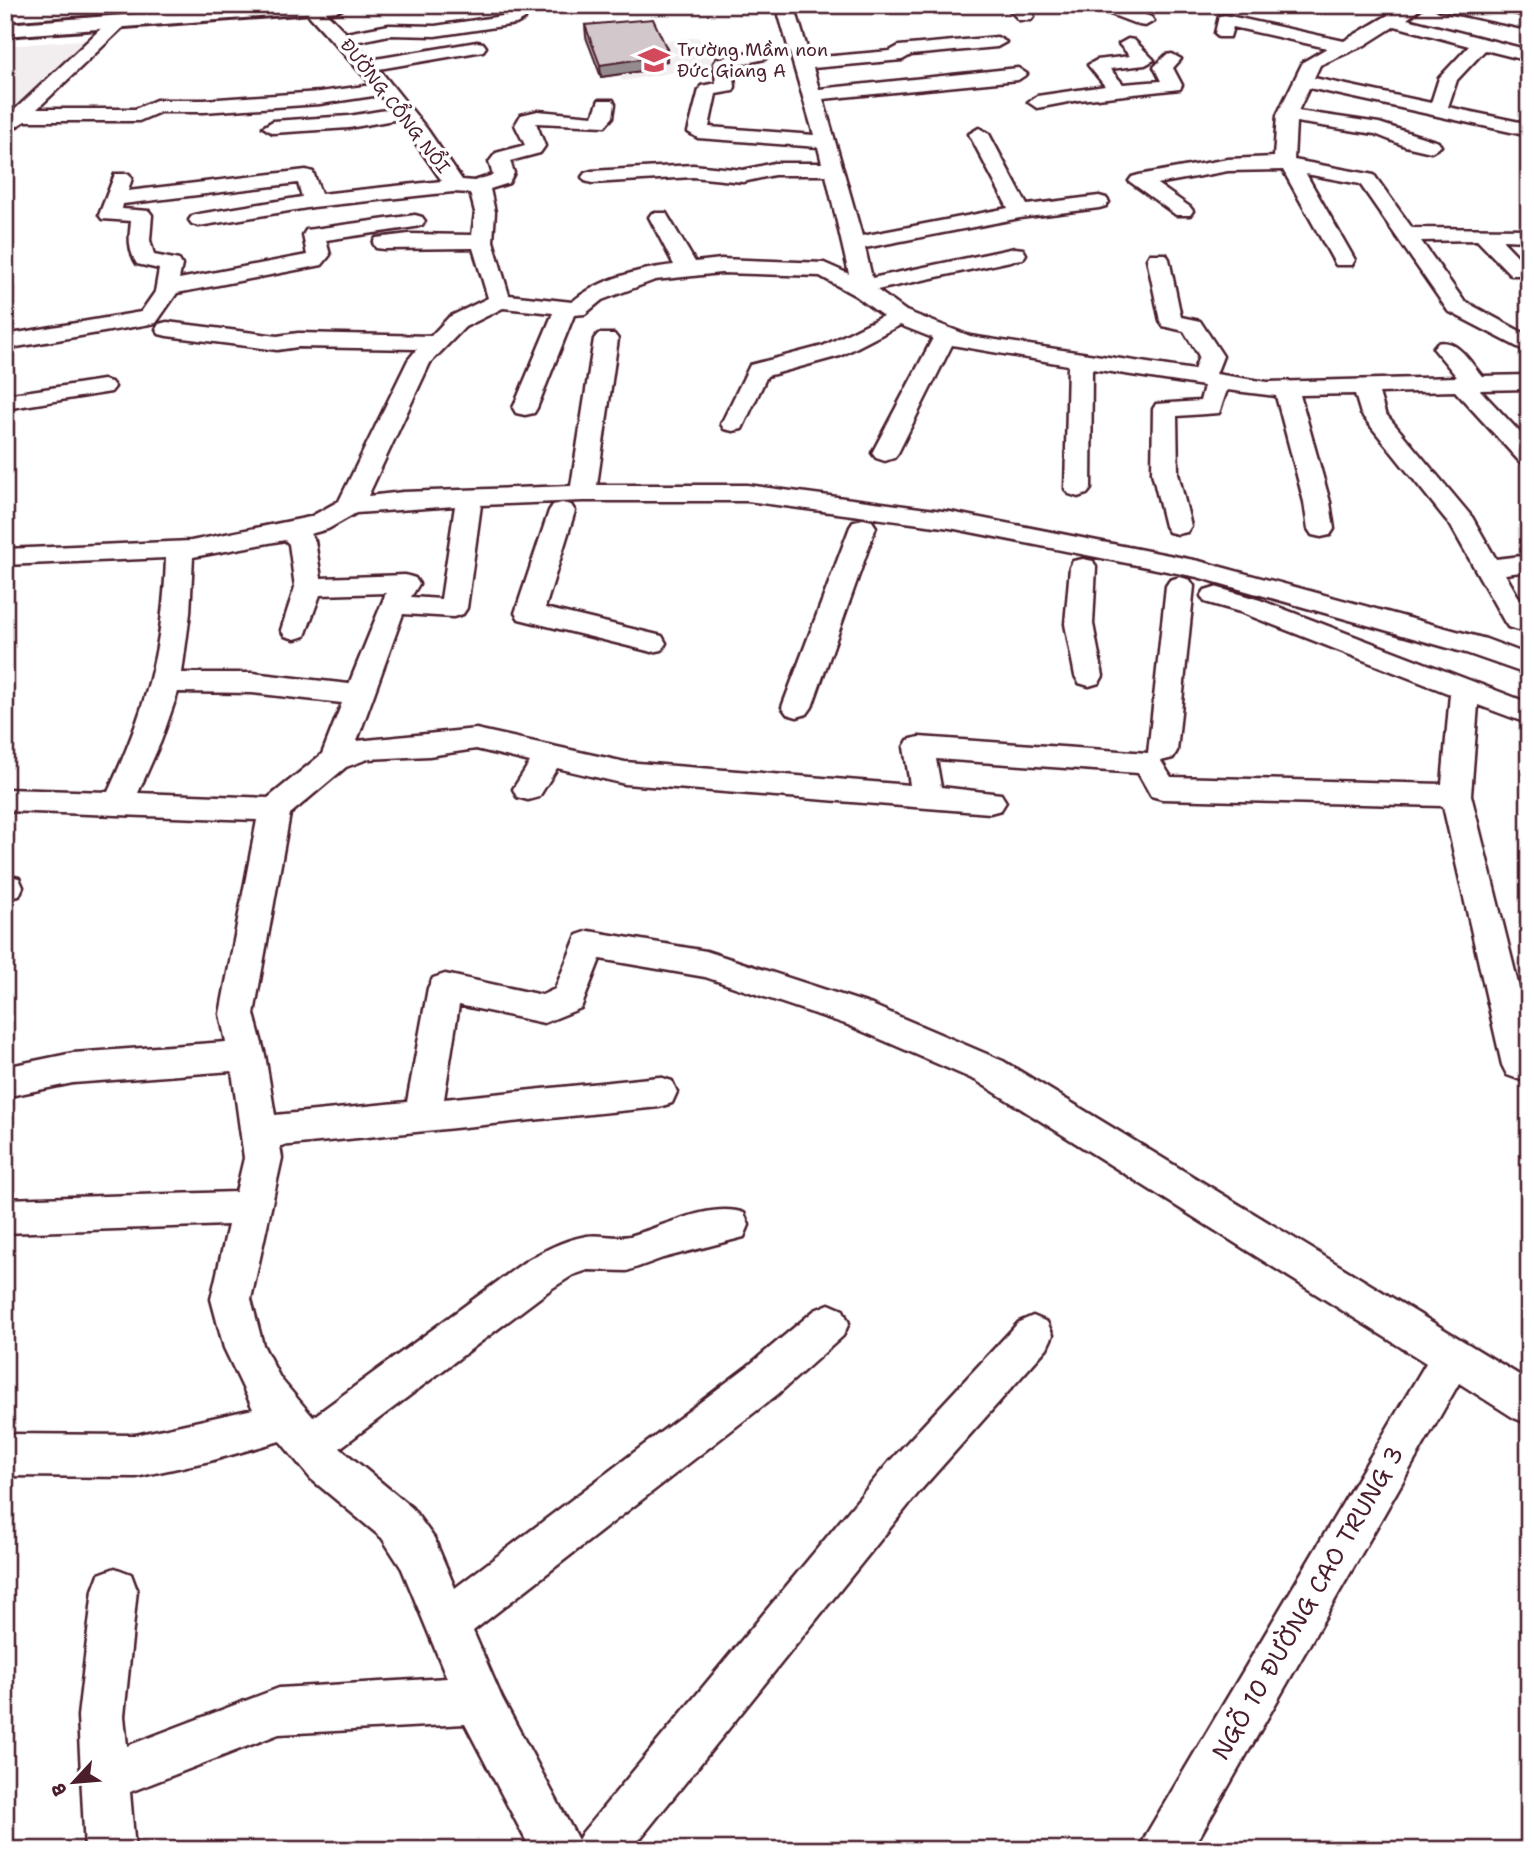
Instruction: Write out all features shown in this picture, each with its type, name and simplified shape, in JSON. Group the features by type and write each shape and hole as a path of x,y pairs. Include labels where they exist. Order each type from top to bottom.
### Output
{"main road":[{"path":"5,30 116,24 338,5"}],"street":[{"path":"785,5 834,169 863,289"},
{"path":"1103,5 1145,21"},
{"path":"1344,260 1287,165 1287,115 1312,62 1345,47 1417,5"},
{"path":"1440,5 1529,24"},
{"name":"ĐƯỜNG CỔNG NỔI","path":"313,9 366,66 452,177 464,187 484,195 482,241 500,301"},
{"path":"343,39 389,30 435,31 516,19"},
{"path":"1224,33 1225,20 1345,47"},
{"path":"1392,20 1529,57"},
{"path":"5,130 116,24"},
{"path":"802,64 902,55 899,51 993,37 1048,119"},
{"path":"1118,90 1097,65 1144,60 1128,44"},
{"path":"1438,110 1448,78 1481,44"},
{"path":"366,66 485,45"},
{"path":"760,55 723,63 726,87 708,90 698,132 825,142"},
{"path":"1037,102 1173,85 1163,67 1172,59"},
{"path":"811,95 1018,74"},
{"path":"1303,81 1529,130"},
{"path":"20,115 139,115 156,106 204,106 320,98 384,89"},
{"path":"199,220 313,201 464,187 502,178 504,173 499,162 503,157 533,149 535,146 525,125 528,119 538,117 598,122 603,117 606,104"},
{"path":"273,127 349,122 404,113"},
{"path":"1287,115 1379,129 1412,142 1431,146"},
{"path":"979,134 1020,212"},
{"path":"1183,211 1139,181 1228,165 1287,165 1367,179 1456,306 1529,346"},
{"path":"592,177 693,171 743,176 774,169 834,169"},
{"path":"5,342 148,318 166,288 171,265 145,259 139,240 142,215 109,215 118,188 306,176 313,201"},
{"path":"853,244 1020,212 1099,202"},
{"path":"659,217 688,270"},
{"path":"863,289 1016,254 981,219"},
{"path":"317,258 319,255 314,235 415,221"},
{"path":"1483,233 1519,270"},
{"path":"1407,235 1529,235"},
{"path":"166,288 405,240 451,243 482,241"},
{"path":"1158,259 1171,321 1192,326 1211,356 1210,408 1165,409 1166,473 1178,526"},
{"path":"350,506 420,360 457,322 500,301 577,309 594,295 650,274 721,266 824,270 863,289 898,316 965,342 1268,389 1529,382"},
{"path":"524,408 566,308"},
{"path":"733,424 758,370 787,366 821,356 873,333 898,316"},
{"path":"167,329 277,343 298,340 437,343"},
{"path":"885,453 947,333"},
{"path":"583,493 606,339"},
{"path":"1445,348 1468,383 1529,457"},
{"path":"1078,489 1080,360"},
{"path":"1365,386 1373,414 1463,523 1518,621"},
{"path":"5,402 103,387"},
{"path":"1286,388 1317,502 1321,529"},
{"path":"5,557 180,549 290,531 358,516 583,493 747,493 950,520 1199,569 1476,646 1529,666"},
{"path":"319,523 350,506 403,500 562,512 683,510 790,515 922,535 1180,586 1250,606 1529,714"},
{"path":"393,605 453,608 467,506"},
{"path":"562,512 521,617 652,643"},
{"path":"797,707 863,527"},
{"path":"290,531 302,541 309,587 295,630"},
{"path":"119,802 146,743 165,682 178,598 180,549"},
{"path":"1488,568 1529,563"},
{"path":"1083,567 1079,624 1089,676"},
{"path":"309,587 405,584 393,605 335,760"},
{"path":"1162,751 1180,586"},
{"path":"1465,688 1456,795 1520,1065 1529,1068"},
{"path":"5,800 275,808 335,760 366,750 429,746 475,739 625,773 990,802"},
{"path":"927,797 919,747 1147,763 1162,789 1456,795"},
{"path":"528,789 549,756"},
{"path":"275,808 237,1014 247,1055 263,1158 231,1299 244,1348 265,1392 326,1464 397,1523 418,1554 479,1700 558,1850"},
{"path":"423,1116 445,988 544,1009 569,998 589,944 706,964 860,1015 990,1071 1529,1404"},
{"path":"5,1082 73,1068 247,1055"},
{"path":"259,1132 659,1092"},
{"path":"5,1216 251,1208"},
{"path":"5,1455 136,1456 210,1441 299,1432 563,1260 588,1253 627,1254 662,1241 730,1225"},
{"path":"447,1622 763,1380 829,1323"},
{"path":"598,1850 904,1477 1033,1335"},
{"name":"NGÕ 10 ĐƯỜNG CAO TRUNG 3","path":"1164,1850 1452,1356"},
{"path":"110,1850 101,1716 115,1590"},
{"path":"105,1778 279,1711 479,1700"}],"lane":[{"path":"165,682 252,683 359,695"}],"shaded area":[{"name":"Trường Mầm non Đức Giang A","path":"659,30 664,41 698,37 715,65 623,81 619,76 609,78 583,37"},
{"path":"95,39 5,125 5,46"}],"building":[{"path":"653,19 667,49 643,52 648,58 600,65 585,25"}],"place":[{"name":"Trường Mầm non Đức Giang A","path":"654,60"}]}
